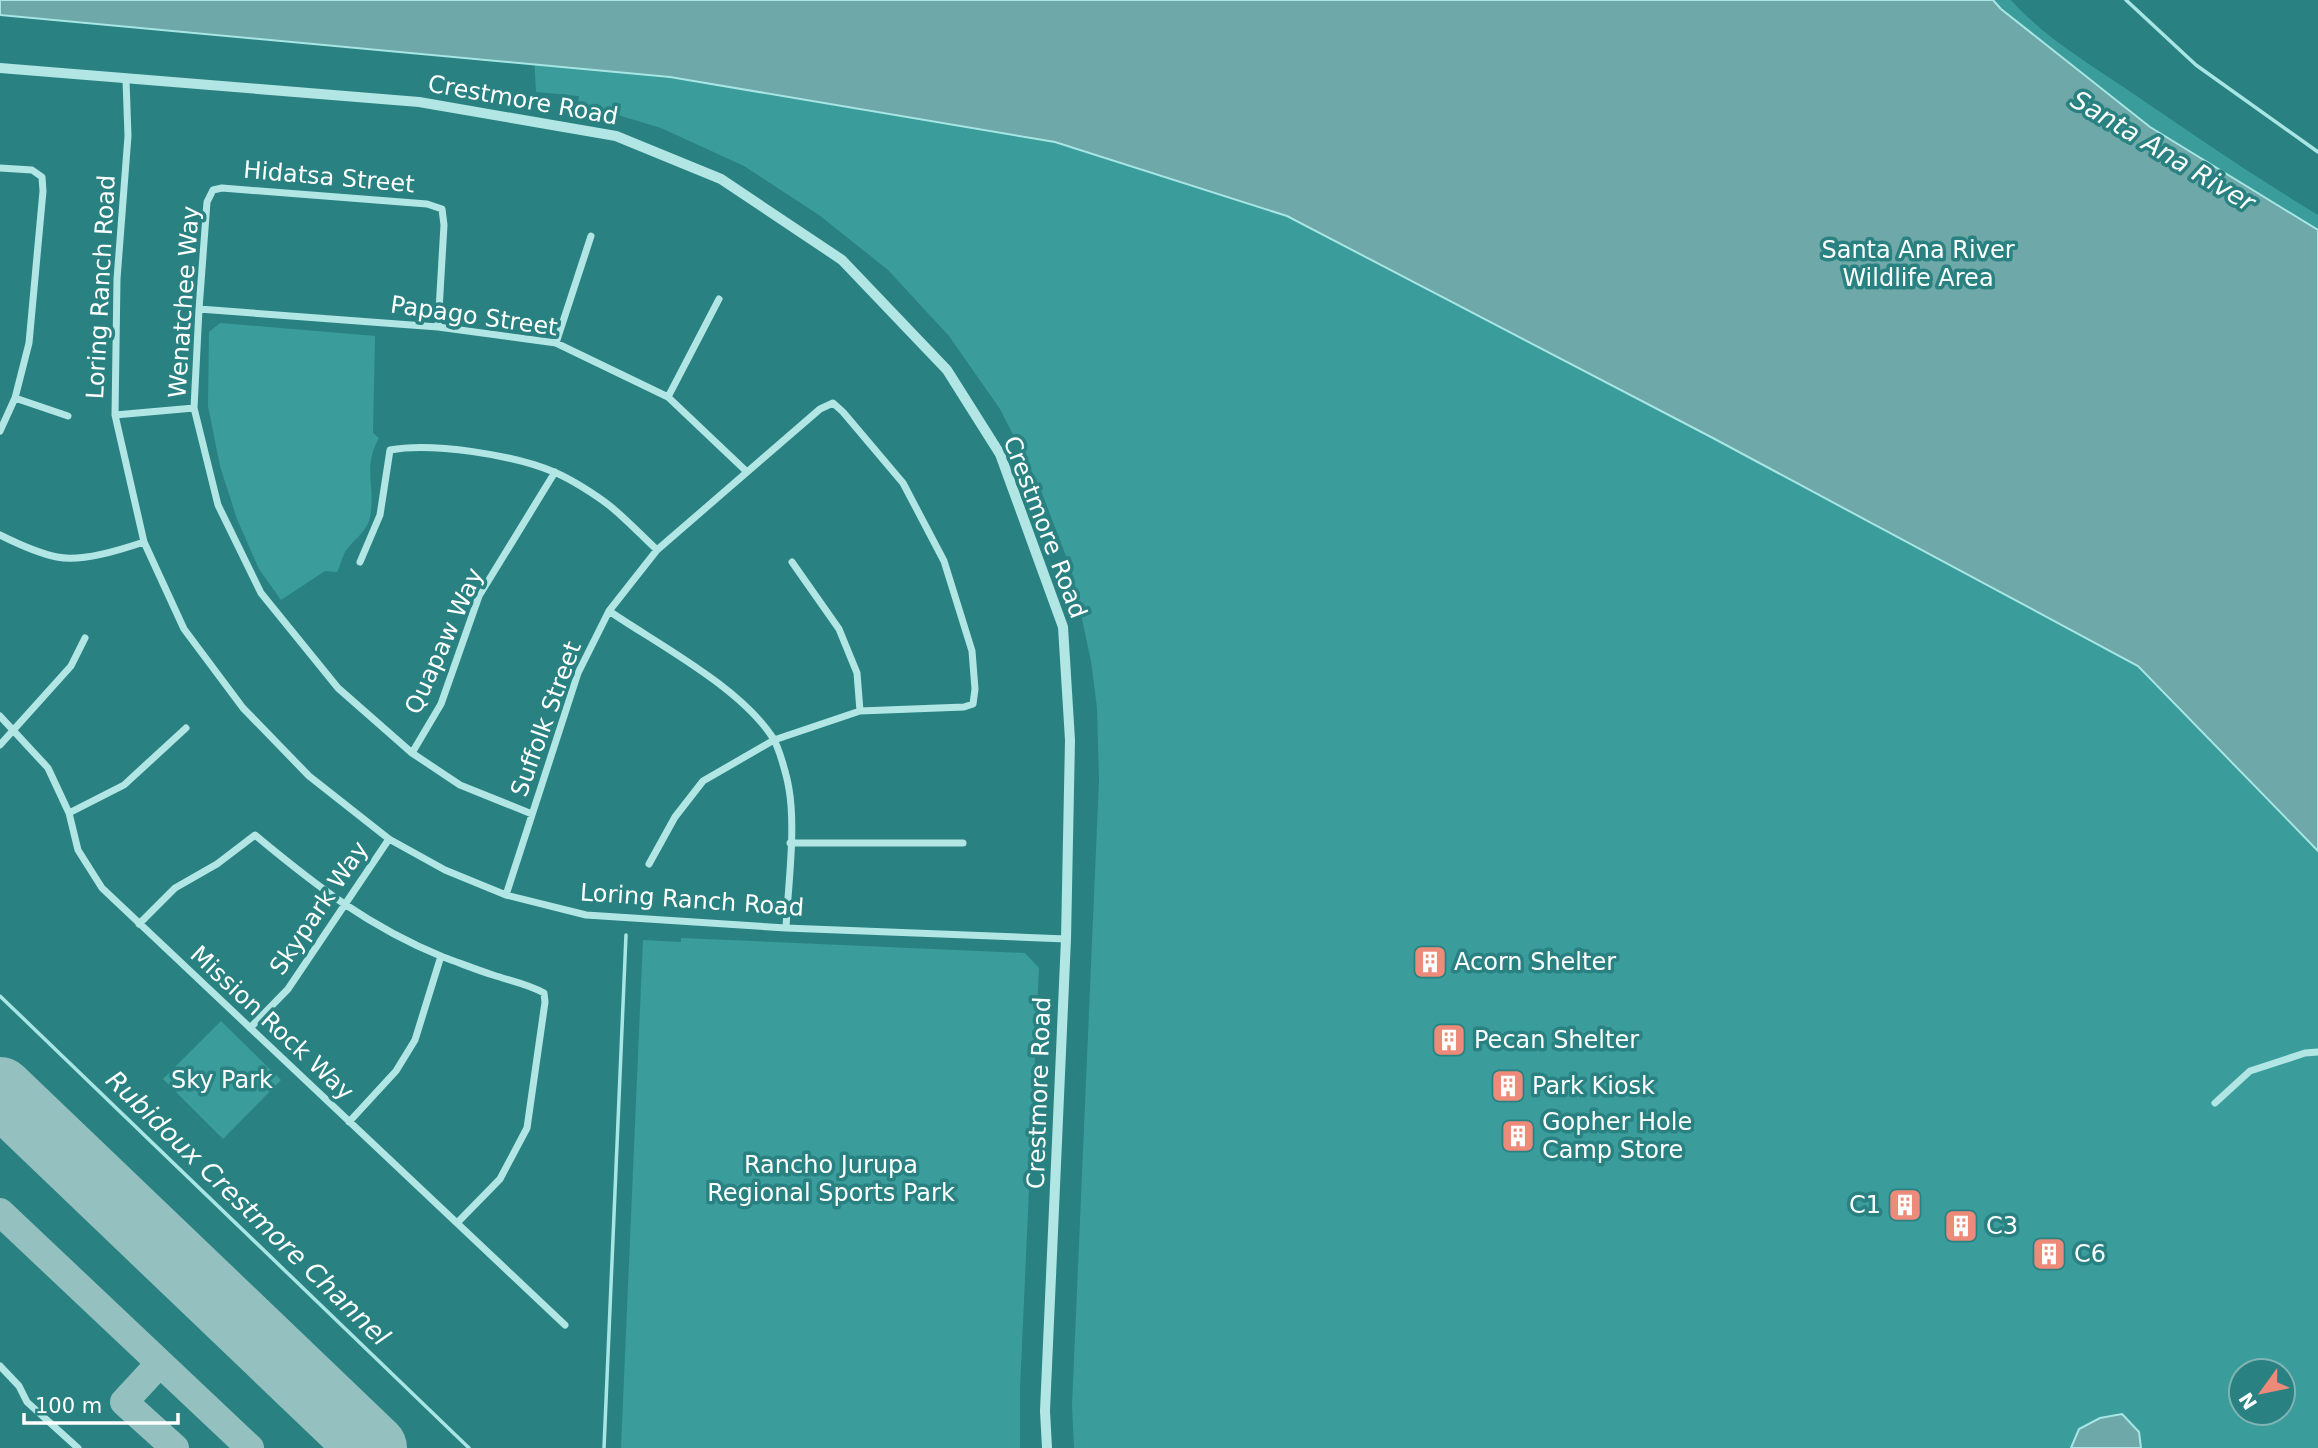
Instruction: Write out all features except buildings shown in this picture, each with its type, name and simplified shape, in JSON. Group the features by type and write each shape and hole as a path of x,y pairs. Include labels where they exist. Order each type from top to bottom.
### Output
{"street":[{"name":"Crestmore Road","path":"0,68 419,102 616,136 721,179 842,260 947,370 1000,454 1063,627 1070,740 1066,939 1045,1411 1047,1448"},
{"name":"Loring Ranch Road","path":"126,80 128,136 117,279 115,415 144,542 184,629 243,708 309,776 388,839 445,870 506,895 586,915 786,928 1066,939"},
{"path":"0,168 32,170 42,177 43,191 29,343 15,398 0,431"},
{"name":"Hidatsa Street","path":"213,190 222,188 427,204 442,209 444,225 438,327"},
{"name":"Wenatchee Way","path":"213,190 207,202 194,408 218,505 261,593 338,688 412,753 460,785 532,814"},
{"path":"556,343 592,236"},
{"path":"668,397 719,299"},
{"name":"Papago Street","path":"199,309 438,327 556,343 668,397 746,471"},
{"path":"15,398 68,416"},
{"name":"Suffolk Street","path":"506,895 578,673 609,611 657,550 746,471 820,410 833,403 843,411 903,483 944,561 972,652 975,690 973,704 964,707 860,711"},
{"path":"115,415 194,408"},
{"path":"360,562 380,515 390,450 401,448 455,449 502,457 555,472 609,505 657,550"},
{"name":"Quapaw Way","path":"412,753 441,704 479,596 555,472"},
{"path":"0,535 25,547 59,558 91,556 144,542"},
{"path":"649,864 676,817 703,781 774,740 860,711 857,673 839,629 792,562"},
{"path":"609,611 727,689 752,713 774,740 789,789 790,843 786,928"},
{"path":"0,746 71,666 85,638"},
{"name":"Mission Rock Way","path":"0,716 48,768 69,813 78,850 102,888 565,1325"},
{"path":"69,813 124,785 186,729"},
{"path":"139,924 175,888 216,864 255,835 344,906 391,934 441,956 532,986 544,993 545,1002 527,1128 500,1179 457,1223"},
{"name":"Skypark Way","path":"250,1028 288,989 388,839"},
{"path":"790,843 963,843"},
{"path":"349,1122 396,1072 415,1040 441,956"},
{"path":"2215,1103 2250,1071 2305,1053 2318,1052"},
{"path":"0,1366 19,1386 27,1402 78,1448"}],"green space":[{"name":"Santa Ana River Wildlife Area","path":"531,0 2011,0 2051,37 2080,58 2318,215 2318,1448 1074,1448 1072,1406 1099,780 1097,708 1091,661 1072,572 1040,488 1000,409 949,336 888,270 819,215 744,166 661,128 578,103 579,96 536,92"},
{"path":"220,323 375,336 373,433 379,438 371,459 370,517 363,532 345,552 337,572 325,571 281,600 259,569 237,519 220,466 208,406 209,332"},
{"name":"Rancho Jurupa Regional Sports Park","path":"681,938 1025,953 1039,968 1020,1389 1020,1448 621,1448 643,940 681,942"},
{"name":"Sky Park","path":"221,1021 281,1080 223,1139 163,1079"}],"water":[{"name":"Santa Ana River","path":"0,0 1993,0 2150,127 2318,230 2318,851 2138,666 1711,437 1287,216 1055,142 670,77 0,15"},
{"path":"2122,1414 2139,1432 2141,1448 2071,1448 2079,1429 2100,1418"}],"waterway":[{"path":"2126,0 2196,65 2318,152"},
{"name":"Rubidoux Crestmore Channel","path":"604,1448 626,935"},
{"name":"Rubidoux Crestmore Channel","path":"0,996 469,1448"}],"taxiway":[{"path":"0,1212 250,1448"},
{"path":"160,1363 124,1402 175,1448"}],"runway":[{"path":"0,1091 373,1448"}],"place":[{"name":"Acorn Shelter","path":"1430,962"},
{"name":"Pecan Shelter","path":"1449,1040"},
{"name":"Park Kiosk","path":"1508,1086"},
{"name":"Gopher Hole Camp Store","path":"1518,1136"},
{"name":"C1","path":"1905,1205"},
{"name":"C3","path":"1961,1226"},
{"name":"C6","path":"2049,1254"}]}
